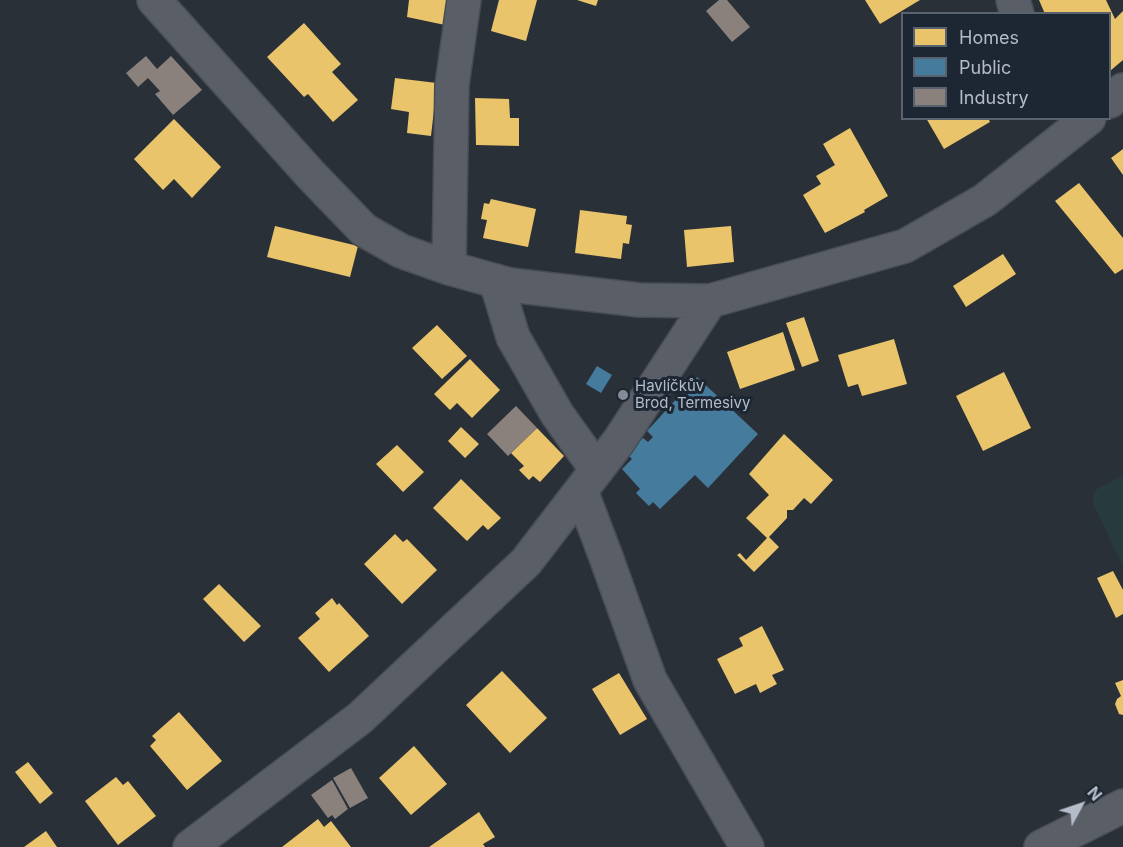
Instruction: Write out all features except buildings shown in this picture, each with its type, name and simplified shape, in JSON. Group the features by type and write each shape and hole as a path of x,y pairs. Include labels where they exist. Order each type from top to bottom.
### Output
{"street":[{"path":"154,0 311,175 364,230 402,251 449,268 510,285 639,300 710,302 905,246 985,200 1073,124"},
{"path":"449,268 452,85 464,0"},
{"path":"1111,100 1123,90"},
{"path":"496,281 513,337 557,414 589,481 606,557 650,680 747,847"},
{"path":"190,847 360,718 526,562 619,441 710,302"},
{"path":"1041,847 1123,806"}],"green space":[{"path":"1123,475 1123,567 1094,505 1093,497 1097,489"}],"place":[{"name":"Havlíčkův Brod, Termesivy","path":"623,395"}]}
